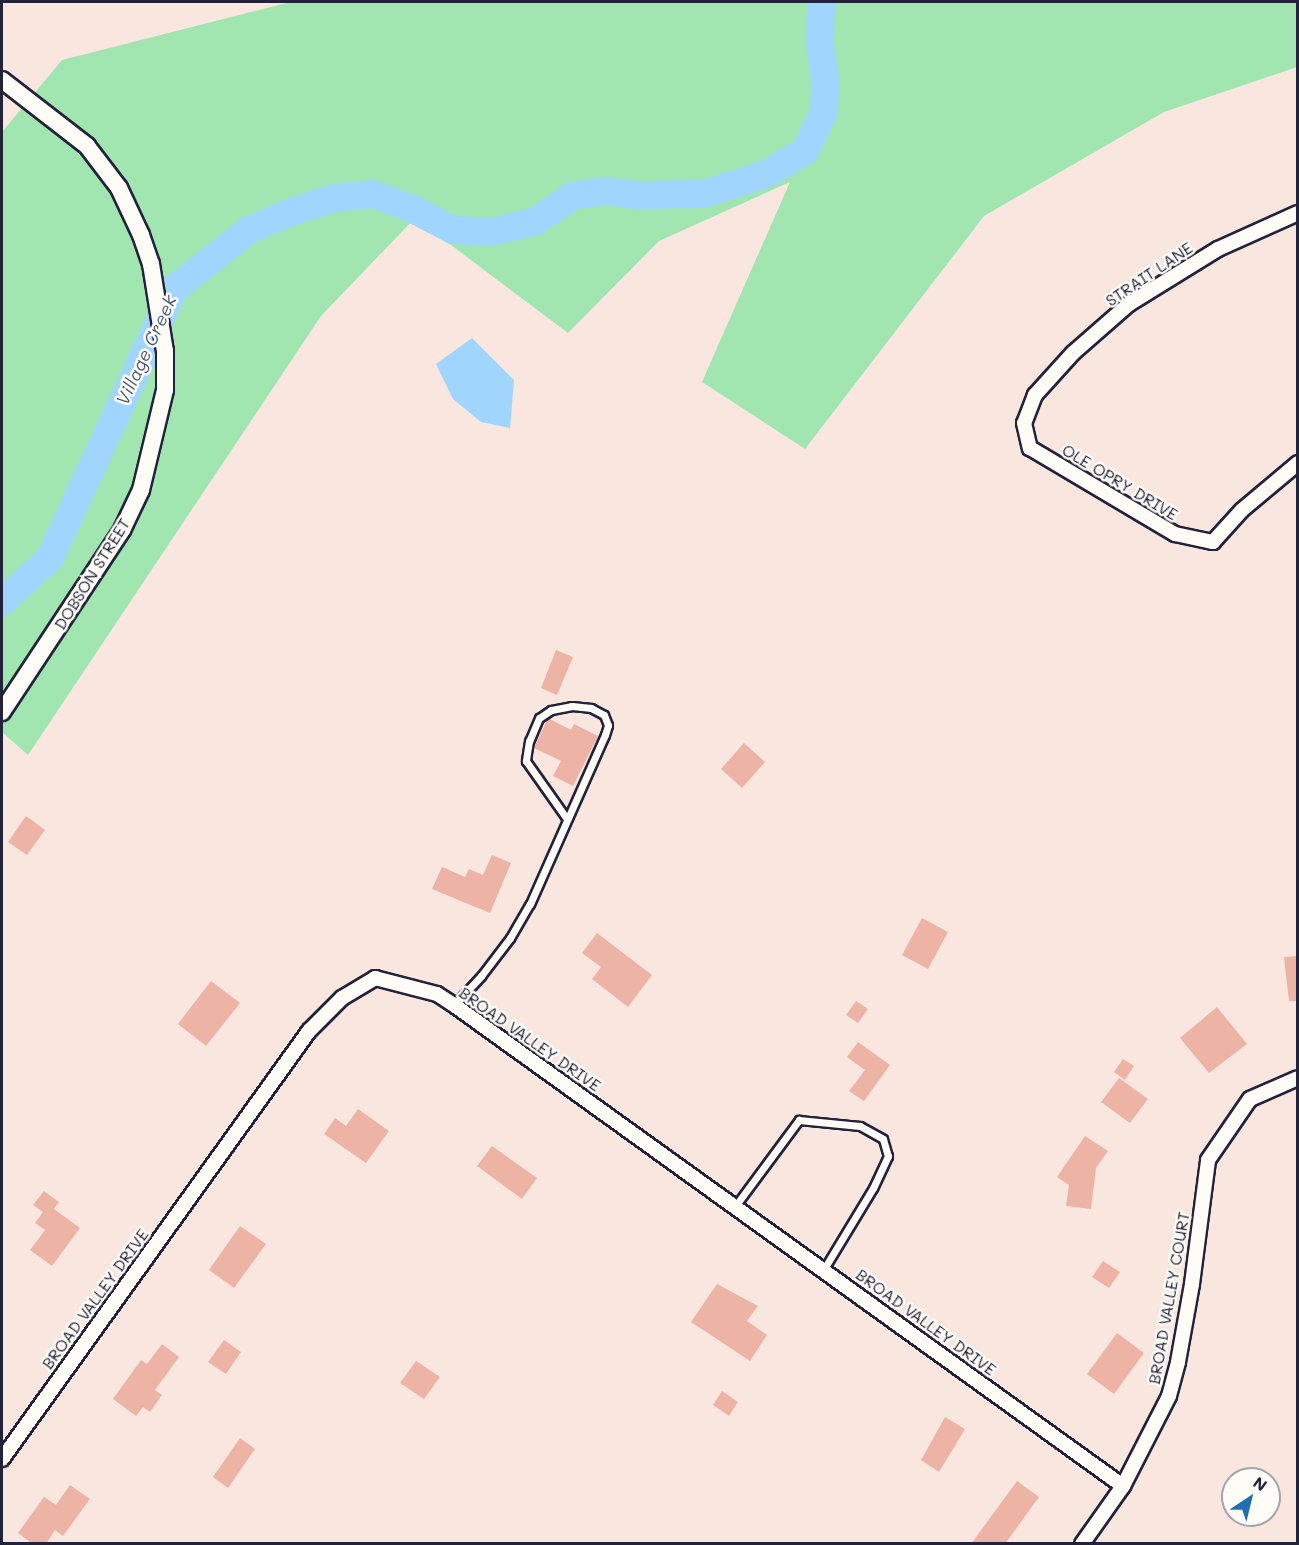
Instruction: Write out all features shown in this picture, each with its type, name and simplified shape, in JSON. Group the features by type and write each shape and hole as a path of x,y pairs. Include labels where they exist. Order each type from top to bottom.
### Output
{"street":[{"name":"DOBSON STREET","path":"2,80 87,146 119,188 145,248 162,324 165,390 141,490 122,530 2,712"},
{"name":"STRAIT LANE","path":"1024,423 1035,395 1072,353 1129,304 1218,249 1298,213"},
{"name":"OLE OPRY DRIVE","path":"1024,423 1030,448 1175,534 1213,542 1242,510 1298,463"},
{"name":"BROAD VALLEY DRIVE","path":"2,1458 309,1031 342,998 375,978 437,994 454,1005 736,1205 1124,1486"},
{"name":"BROAD VALLEY COURT","path":"1082,1544 1124,1486 1168,1396 1178,1362 1208,1160 1250,1099 1298,1078"}],"lane":[{"path":"454,1005 481,976 515,930 530,904 608,725 604,715 591,708 572,706 552,710 539,718 530,741 526,761 567,819"},
{"path":"736,1205 799,1120 860,1126 883,1139 888,1156 873,1188 824,1269"}],"green space":[{"path":"291,2 1297,2 1297,67 1164,112 984,216 805,449 702,382 790,182 659,241 568,333 415,218 321,316 28,755 2,732 2,132 62,60"}],"water":[{"path":"472,338 514,380 510,428 481,422 453,399 436,364"}],"building":[{"path":"556,650 573,657 557,695 541,688"},
{"path":"548,718 571,730 574,724 598,736 573,786 553,776 561,761 534,748"},
{"path":"744,743 765,762 742,788 721,769"},
{"path":"26,816 45,830 27,855 8,842"},
{"path":"492,855 511,863 490,913 432,889 442,867 465,877 469,869 483,875"},
{"path":"922,918 948,932 928,969 902,955"},
{"path":"597,933 652,975 628,1007 592,979 601,967 582,953"},
{"path":"1298,956 1298,1001 1289,1001 1284,957"},
{"path":"211,981 240,1003 206,1046 178,1024"},
{"path":"856,1001 868,1009 858,1023 846,1015"},
{"path":"1217,1007 1247,1044 1209,1073 1180,1038"},
{"path":"858,1042 890,1065 864,1101 849,1091 865,1070 847,1057"},
{"path":"1123,1059 1134,1066 1125,1080 1114,1072"},
{"path":"1119,1078 1148,1099 1130,1123 1101,1102"},
{"path":"358,1109 389,1131 366,1163 324,1134 335,1118 346,1126"},
{"path":"1085,1136 1108,1151 1096,1168 1091,1209 1066,1206 1069,1185 1057,1177"},
{"path":"492,1146 537,1178 522,1199 477,1166"},
{"path":"44,1191 59,1202 54,1209 80,1228 52,1266 30,1250 45,1230 35,1223 43,1212 33,1205"},
{"path":"240,1226 266,1244 234,1288 209,1270"},
{"path":"1103,1261 1120,1272 1109,1288 1092,1277"},
{"path":"717,1284 758,1306 747,1321 767,1335 750,1361 691,1322"},
{"path":"1117,1333 1144,1353 1114,1394 1087,1374"},
{"path":"224,1340 241,1352 226,1374 208,1362"},
{"path":"162,1344 179,1357 155,1390 162,1395 150,1412 143,1407 136,1416 113,1399 141,1360 147,1364"},
{"path":"416,1361 440,1377 424,1399 400,1383"},
{"path":"722,1391 738,1402 729,1416 713,1405"},
{"path":"945,1417 965,1429 939,1472 921,1460"},
{"path":"240,1438 255,1449 228,1488 213,1477"},
{"path":"1017,1481 1039,1497 1005,1544 971,1544"},
{"path":"70,1485 90,1499 63,1536 55,1530 46,1544 33,1544 18,1533 44,1497 56,1505"}],"waterway":[{"name":"Village Creek","path":"2,602 50,558 175,288 249,230 291,212 334,198 373,194 415,210 453,230 491,232 536,221 572,196 605,191 638,195 704,194 766,174 805,151 824,112 825,80 820,46 821,2"}]}
